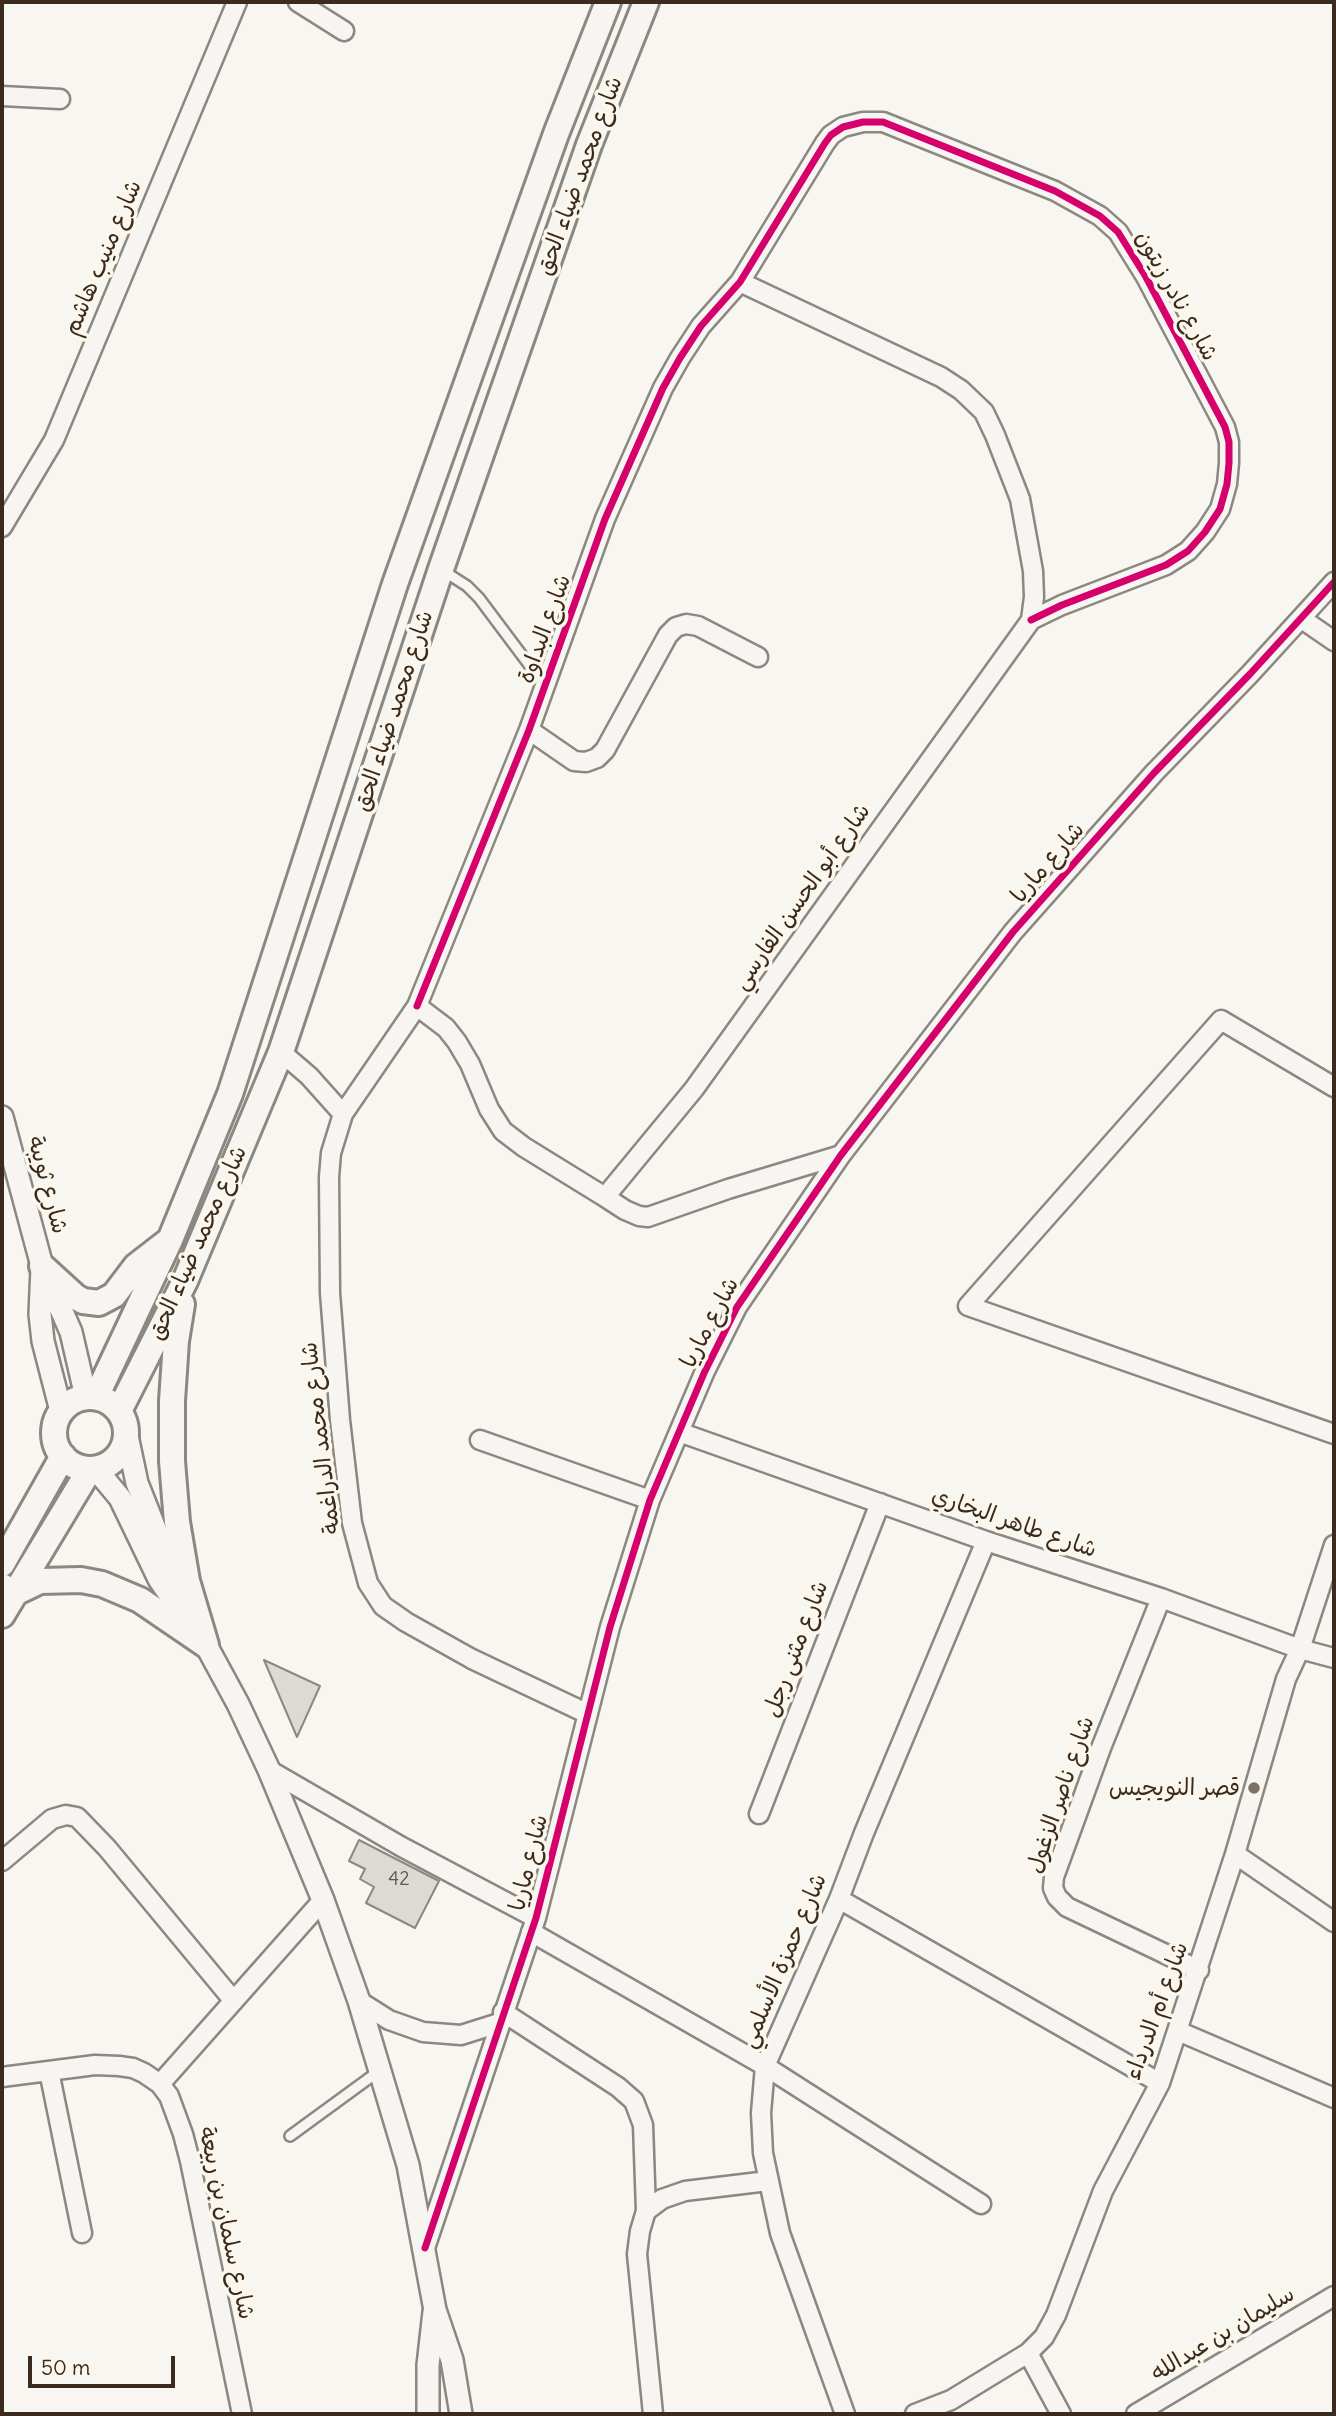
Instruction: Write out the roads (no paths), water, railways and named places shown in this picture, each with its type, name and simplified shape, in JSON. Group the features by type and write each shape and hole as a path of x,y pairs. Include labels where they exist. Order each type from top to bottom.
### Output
{"main road":[{"name":"شارع محمد ضياء الحق","path":"91,1397 170,1240 230,1094 395,584 556,134 608,2"},
{"name":"شارع محمد ضياء الحق","path":"122,1421 186,1281 281,1052 441,569 589,145 646,2"},
{"path":"42,1266 76,1297 83,1301 99,1303 114,1295 136,1266 170,1240"},
{"path":"186,1281 176,1341 172,1461 177,1522 187,1581 206,1645"},
{"path":"91,1397 113,1405 122,1421 120,1452 108,1464 92,1468 80,1467 63,1456 55,1439 54,1429 61,1411 77,1399 91,1397"},
{"path":"2,1564 63,1456"},
{"path":"2,1615 8,1590 92,1468"},
{"path":"8,1590 40,1581 81,1580 102,1584 140,1600 206,1645"}],"street":[{"name":"شارع منيب هاشم","path":"2,525 54,440 237,2"},
{"path":"298,2 344,31"},
{"path":"2,96 60,99"},
{"name":"شارع نادر زيتون","path":"740,282 831,135 843,127 863,121 883,122 1055,191 1091,209 1118,232 1146,276 1225,427 1228,442 1227,484 1220,509 1188,551 1166,565 1062,605 1031,620"},
{"path":"740,282 941,377 961,390 984,412 1020,499 1033,571 1031,620"},
{"name":"شارع البداوة","path":"417,1006 529,730 605,519 663,388 701,326 740,282"},
{"name":"شارع ماريا","path":"425,2248 533,1925 586,1713 650,1500 705,1371 737,1307 841,1154 1013,932 1154,773 1302,620 1334,582"},
{"name":"شارع أبو الحسن الفارسي","path":"605,1197 701,1079 1031,620"},
{"path":"1302,620 1334,641"},
{"path":"529,730 574,761 586,762 597,758 605,750 668,635 676,627 686,624 698,626 758,657"},
{"path":"281,1052 309,1076 343,1114 417,1006 446,1028 457,1042 470,1064 489,1109 503,1131 625,1210 648,1217 841,1154"},
{"path":"1334,1087 1221,1020 968,1306 1334,1434"},
{"name":"شارع محمد الدراغمة","path":"343,1114 331,1153 329,1177 330,1293 340,1420 352,1523 368,1583 383,1606 406,1622 472,1659 586,1713"},
{"name":"شارع ثويبة","path":"2,1117 42,1266 71,1332 91,1397"},
{"name":"شارع ثويبة","path":"42,1266 40,1314 43,1341 61,1411"},
{"path":"122,1421 136,1483 177,1584 180,1606"},
{"name":"شارع طاهر البخاري","path":"679,1432 986,1541 1161,1598 1300,1649 1334,1658"},
{"path":"480,1440 650,1500"},
{"path":"92,1468 120,1499 159,1579 206,1645 238,1704 269,1770 323,1900 359,2001 408,2165 435,2309 452,2360 461,2414"},
{"name":"شارع مثنى رجل","path":"758,1814 880,1503"},
{"name":"شارع حمزة الأسلمي","path":"845,2414 780,2233 768,2181 761,2113 765,2066 839,1899 986,1541"},
{"name":"شارع أم الدرداء","path":"915,2414 951,2400 1028,2353 1044,2337 1056,2315 1103,2191 1160,2083 1199,1970 1286,1679 1300,1649 1334,1545"},
{"name":"شارع ناصر الزغول","path":"1161,1598 1101,1748 1054,1877 1053,1888 1057,1897 1067,1907 1199,1970"},
{"path":"269,1770 533,1925 765,2066 981,2204"},
{"path":"2,1861 52,1819 66,1815 77,1817 107,1848 233,2000"},
{"path":"1235,1854 1334,1922"},
{"path":"839,1899 1160,2083"},
{"path":"2,2077 95,2065 119,2066 133,2068 160,2084 323,1900"},
{"path":"359,2001 389,2020 423,2032 461,2035 501,2018 618,2087 634,2101 643,2125 646,2211 637,2254 653,2414"},
{"path":"1178,2031 1334,2098"},
{"path":"49,2071 82,2233"},
{"name":"شارع سلمان بن ربيعة","path":"160,2084 176,2113 191,2161 242,2414"},
{"path":"646,2211 662,2199 685,2191 768,2181"},
{"name":"سليمان بن عبدالله","path":"1136,2414 1334,2296"},
{"path":"428,2414 428,2364 435,2309"},
{"path":"1028,2353 1061,2414"}],"lane":[{"path":"441,569 455,576 479,598 544,686"},
{"path":"290,2136 380,2070"}],"place":[{"name":"قصر النويجيس","path":"1254,1788"}]}
